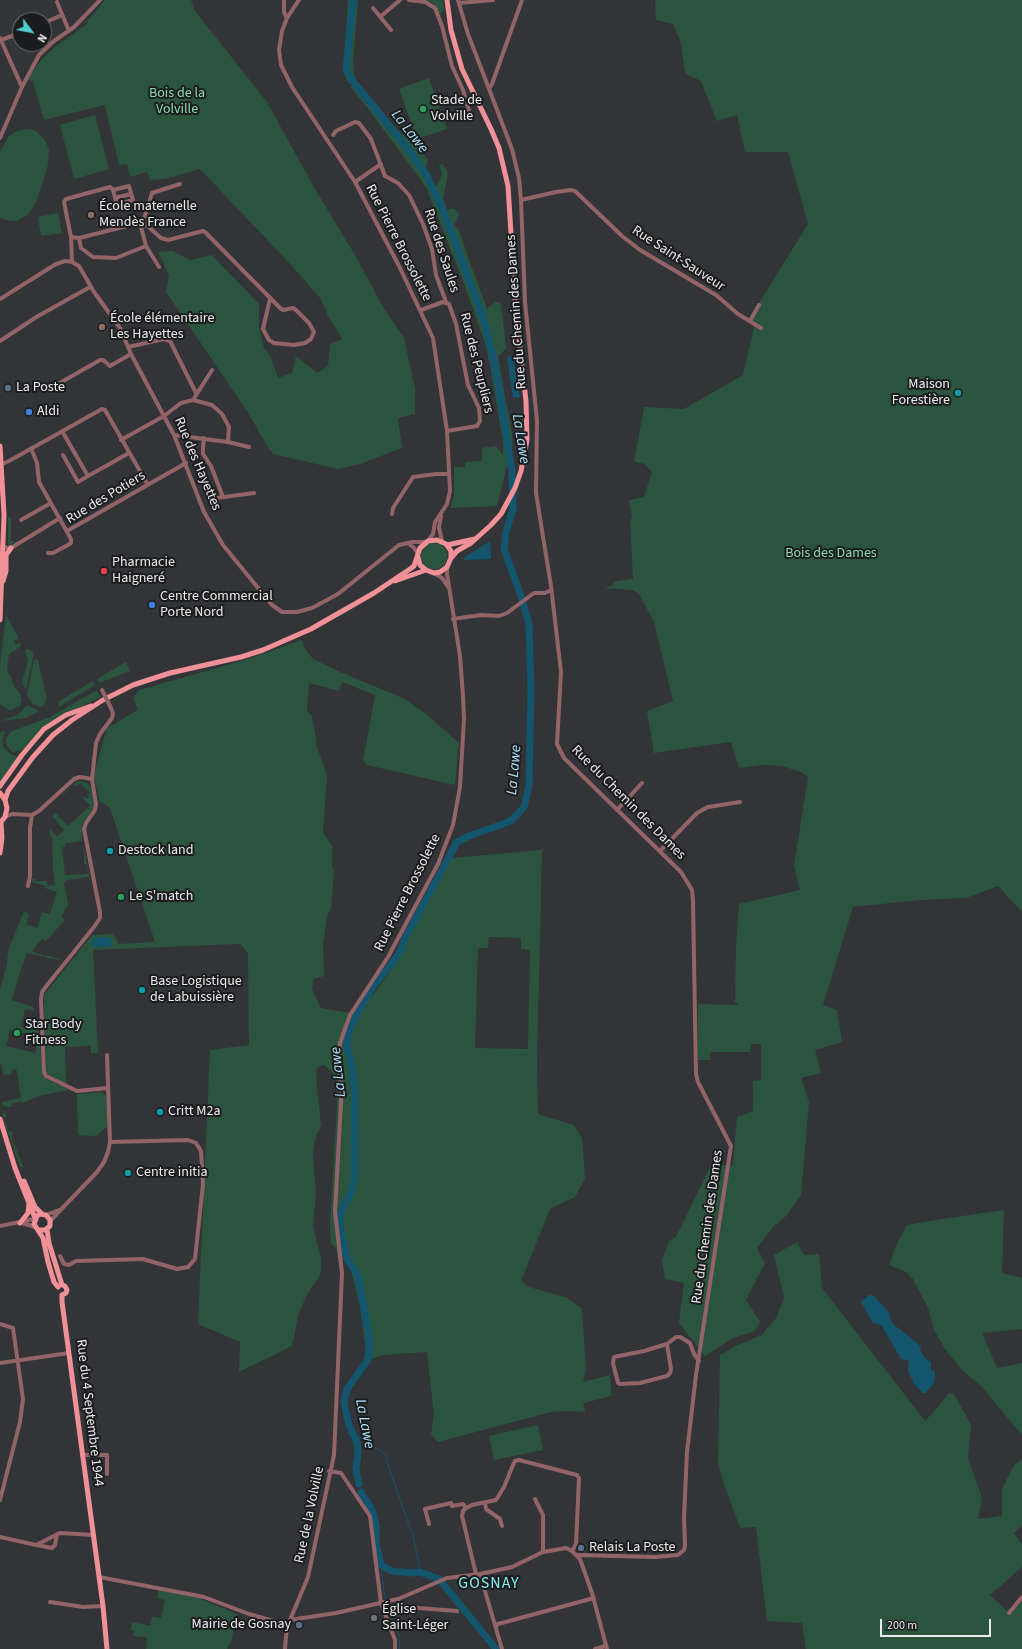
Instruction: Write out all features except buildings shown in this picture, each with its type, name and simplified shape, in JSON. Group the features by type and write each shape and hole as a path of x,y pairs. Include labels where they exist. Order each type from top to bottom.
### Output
{"main road":[{"path":"418,556 420,564 426,570 434,573 440,572 447,567 451,558 457,551 475,539 491,525 508,503 515,488 521,471 526,440 527,414 516,313 508,186 499,148 462,69 450,30 447,0"},
{"path":"0,446 3,477 1,547 2,582 0,620"},
{"path":"447,545 475,539"},
{"path":"0,786 17,761 44,730 66,715 94,705 133,685 170,673 241,657 262,650 311,629 391,583 414,566 420,548 427,542 434,540 442,541 451,551 451,558"},
{"path":"2,582 5,576 6,555 11,548"},
{"path":"391,583 426,570"},
{"path":"5,800 8,791 41,748 60,729 94,705"},
{"path":"0,793 5,800 7,808 5,817 0,823 2,838 0,851"},
{"path":"0,1119 15,1163 15,1168 34,1212 37,1229 43,1238 54,1282 60,1286 66,1286 66,1293 62,1295 58,1292 60,1286 49,1243 47,1229 50,1222 35,1207 15,1163"},
{"path":"20,1223 27,1216 29,1211 26,1196"},
{"path":"35,1219 44,1215"},
{"path":"37,1229 47,1229"},
{"name":"Rue du 4 Septembre 1944","path":"62,1295 103,1606 107,1649"}],"street":[{"path":"0,138 22,87 39,55 54,41 69,31 100,0"},
{"name":"Rue Pierre Brossolette","path":"284,0 284,12 287,18 282,31 279,50 281,65 287,80 355,182 434,338 447,431 449,498 435,522 433,534 427,542"},
{"path":"287,18 299,0"},
{"path":"380,17 400,0"},
{"path":"409,0 425,2 435,8 442,26 452,66 463,90 468,111"},
{"path":"459,2 493,0"},
{"path":"489,88 492,84 522,0"},
{"path":"57,2 69,31"},
{"name":"Rue du Chemin des Dames","path":"459,2 468,34 515,159 521,200 525,302 537,421 536,493 552,590 561,672 557,744 564,758 681,872 692,890 696,1074 698,1082 731,1146 687,1452 684,1517 686,1546 678,1555 655,1557 578,1555"},
{"path":"373,8 391,30"},
{"path":"52,19 62,15"},
{"path":"12,35 0,39 22,87"},
{"path":"333,135 336,131 355,122 359,123 372,139 381,164 355,182"},
{"name":"Rue des Saules","path":"381,164 387,178 402,187 414,203 432,249 436,275 446,302"},
{"path":"159,267 146,246 141,222 152,193 180,184"},
{"path":"0,299 56,264 64,261 72,262 71,237 64,202 66,200 111,188 129,186 133,200 117,205 111,188"},
{"name":"Rue Saint-Sauveur","path":"521,200 556,192 571,190 575,191 622,236 640,250 716,295 738,314 761,328"},
{"path":"71,237 79,238 141,222"},
{"path":"141,222 161,238 168,240 203,231 205,232 270,299 283,310 293,308 309,322 314,332 311,339 306,343 294,345 274,343 269,340 263,329 270,299"},
{"path":"79,238 81,248 93,257 116,258 146,246"},
{"name":"Rue des Hayettes","path":"72,262 79,266 90,286 114,317 131,354 174,435 204,512 223,545 272,605 282,612 297,612 312,608 338,594 400,545 427,542"},
{"path":"0,341 38,316 90,286"},
{"name":"Rue des Peupliers","path":"421,310 443,302 449,304 456,324 468,385 479,408 479,424 474,427 447,431"},
{"path":"750,321 759,305"},
{"path":"128,347 166,338 170,341 196,393"},
{"path":"58,384 100,360 103,360 107,366 110,366 131,354"},
{"path":"193,400 196,393 212,370"},
{"path":"121,440 164,416 181,403 193,400 212,405 222,414 229,427 228,442"},
{"path":"2,464 100,409 105,410 148,485"},
{"path":"62,431 88,476"},
{"path":"174,435 204,438 249,447"},
{"path":"204,438 204,454 223,497"},
{"path":"31,448 37,463 39,482 67,532"},
{"path":"63,455 78,482 128,452"},
{"name":"Rue des Potiers","path":"48,553 53,553 71,543 71,539 67,532 186,463"},
{"path":"392,514 393,508 413,477 449,474"},
{"path":"0,496 3,477"},
{"path":"209,499 254,493"},
{"path":"21,520 51,503"},
{"name":"Rue Pierre Brossolette","path":"441,514 438,528 442,541"},
{"path":"1,547 11,548 60,518"},
{"path":"408,543 414,548 418,556"},
{"name":"Rue Pierre Brossolette","path":"337,1405 342,1273 336,1224 342,1085 338,1063 340,1043 350,1015 388,956 414,911 438,864 453,825 460,786 464,720 460,656 453,619 447,567"},
{"path":"434,573 442,578 449,589"},
{"path":"453,619 481,615 499,616 507,613 534,593 545,593 552,590"},
{"path":"102,690 113,712 112,718 100,734 96,743 92,779 96,804 95,810 86,823 84,829 100,916 94,927 42,992 40,1000 44,1072 49,1079 77,1091 108,1088"},
{"path":"5,817 12,814 32,815 39,811 74,779 80,777 92,779"},
{"path":"617,810 642,783"},
{"path":"660,851 697,813 708,807 740,802"},
{"path":"7,808 19,814"},
{"path":"28,886 30,876 30,828 32,815"},
{"path":"50,1222 101,1167 106,1156 110,1142 107,1055"},
{"path":"60,1256 64,1264 69,1265 76,1261 143,1259 177,1269 188,1267 195,1259 203,1184 201,1151 196,1143 188,1140 110,1142"},
{"path":"44,1215 61,1209"},
{"path":"0,1226 35,1219"},
{"path":"20,1223 37,1229"},
{"path":"0,1324 13,1328 23,1399 20,1422 0,1500"},
{"path":"667,1344 671,1369 667,1376 640,1383 618,1383 613,1363 614,1356 644,1351 667,1344 676,1337 685,1339 690,1343 694,1354 699,1361"},
{"path":"0,1363 69,1353"},
{"name":"Rue de la Volville","path":"287,1625 308,1577 329,1471 334,1455 337,1405"},
{"path":"82,1455 107,1455 107,1474"},
{"path":"502,1649 496,1626 468,1542 462,1516 466,1508 496,1500 504,1487 515,1461 519,1460 577,1475 579,1478 576,1544 572,1551"},
{"path":"329,1471 341,1473 365,1507 371,1521 372,1546 379,1580 395,1640 395,1649"},
{"path":"535,1499 543,1515 543,1552"},
{"path":"429,1524 425,1509 451,1503 452,1506 463,1504 466,1508"},
{"path":"485,1503 486,1509 500,1519 502,1526"},
{"path":"36,1545 60,1533 93,1535"},
{"path":"0,1537 52,1548 55,1545 57,1534"},
{"path":"290,1620 336,1613 398,1599 441,1581 512,1567 543,1552 566,1548 578,1555 594,1598 607,1648 596,1649"},
{"path":"99,1577 204,1597 287,1625 285,1649"},
{"path":"1009,1613 1022,1597"},
{"path":"496,1626 498,1624 594,1598"},
{"path":"398,1599 399,1604 405,1607 457,1611"},
{"path":"50,1602 83,1607 103,1606"}],"green space":[{"name":"Bois de la Volville","path":"105,0 191,0 195,11 267,102 315,189 355,255 383,307 404,338 415,389 415,414 398,418 402,448 360,464 338,469 273,454 267,446 249,414 166,292 169,275 158,252 173,251 190,260 212,255 259,304 259,327 264,348 270,355 278,378 292,373 296,356 317,373 328,366 330,344 342,339 328,316 321,299 291,265 200,169 165,179 151,180 147,172 130,177 127,164 119,165 105,105 44,120 33,81 28,80 42,59 50,52 52,52 55,47 87,24 88,20"},
{"path":"348,0 358,0 353,62 354,75 356,78 349,84 344,75"},
{"path":"413,0 443,0 444,11 440,14 434,4 430,1"},
{"name":"Bois des Dames","path":"655,0 1022,0 1022,912 998,886 966,898 920,900 853,907 823,1005 837,1010 842,1042 815,1050 821,1073 801,1078 809,1102 801,1195 786,1216 773,1227 757,1248 765,1263 746,1300 760,1322 755,1331 733,1338 705,1356 679,1323 684,1283 665,1279 662,1260 669,1241 676,1237 711,1165 733,1165 737,1117 753,1111 753,1081 761,1080 761,1044 751,1044 750,1052 710,1052 710,1060 698,1060 698,1004 739,1005 735,1002 736,945 739,904 800,890 794,866 808,777 801,772 782,766 762,765 739,768 731,742 654,753 647,711 673,701 654,622 639,594 633,590 605,588 613,585 615,581 633,579 630,520 632,518 629,500 644,497 652,472 645,464 634,462 644,407 684,409 743,375 754,327 749,319 808,224 788,152 745,152 737,115 717,121 701,81 685,73 681,43 673,24 656,20"},
{"name":"Stade de Volville","path":"429,78 447,129 417,139 399,89"},
{"path":"358,82 396,128 428,159 425,170 431,182 435,186 438,184 442,174 439,165 443,164 448,173 443,199 447,210 454,208 459,215 454,225 459,230 487,308 496,302 501,303 506,348 498,357 512,435 513,464 507,466 497,506 450,508 454,497 454,467 465,467 465,462 482,461 482,448 496,446 503,455 503,442 490,366 485,343 466,289 426,187 366,106 350,87"},
{"path":"95,115 109,169 74,179 60,125"},
{"path":"27,129 36,131 45,140 49,149 48,165 38,197 31,211 17,221 6,220 0,218 0,151 9,136 17,131"},
{"path":"58,213 62,233 41,236 38,217"},
{"path":"8,517 11,517 11,541 16,541 9,546 8,545"},
{"path":"434,543 443,547 447,556 443,565 434,569 425,565 421,556 425,547"},
{"path":"6,615 19,639 14,640 15,644 21,643 20,647 9,654 7,671 22,699 20,706 12,710 8,710 0,704 0,665"},
{"path":"302,640 305,649 313,659 405,699 426,714 459,743 455,785 367,765 363,761 375,695 342,682 339,691 309,683 307,711 312,716 316,744 327,776 323,832 332,846 332,868 334,871 331,908 327,916 323,946 324,976 313,979 312,989 321,1008 350,1013 364,994 373,995 394,966 451,858 542,850 537,1062 538,1114 574,1125 582,1138 585,1178 575,1197 550,1209 521,1281 529,1287 568,1298 582,1309 586,1370 583,1382 610,1375 611,1396 584,1403 583,1400 585,1412 551,1412 438,1442 431,1434 434,1415 427,1352 383,1355 371,1359 366,1351 360,1306 351,1271 344,1260 338,1264 337,1250 331,1243 330,1225 337,1105 336,1079 330,1070 324,1065 317,1068 316,1077 321,1125 315,1139 313,1155 316,1194 313,1227 321,1258 321,1270 319,1278 310,1289 299,1312 292,1346 239,1372 240,1342 198,1324 210,1050 249,1045 248,953 241,945 93,950 98,1053 91,1053 91,1046 65,1047 66,1084 50,1077 46,1072 45,994 92,935 112,934 116,938 118,944 155,942 110,808 100,801 94,775 107,728 138,710 133,698 139,690 245,660","holes":["489,937 521,938 521,949 530,950 528,1049 475,1048 478,948 488,948"]},
{"path":"26,649 29,649 34,653 26,690 22,683 28,660 25,653"},
{"path":"34,660 38,660 46,695 46,701 43,706 40,707 32,704 27,694"},
{"path":"126,662 130,671 99,683 97,679"},
{"path":"93,681 95,685 59,707 59,701"},
{"path":"97,690 101,697 61,716 24,750 15,751 14,753 7,747 6,739 10,732 50,717"},
{"path":"27,705 39,711 25,718 2,721 19,714"},
{"path":"4,730 5,732 2,740 4,748 12,755 19,757 0,784 0,733"},
{"path":"80,781 87,783 90,786 94,801 94,808 82,824 82,841 66,843 65,847 62,847 65,875 88,874 87,864 84,864 84,847 90,880 88,877 66,880 66,882 64,882 68,905 61,917 65,920 46,941 42,939 32,951 63,961 27,953 19,975 12,1000 33,1007 34,1011 25,1009 21,1026 39,1031 39,1037 10,1030 6,1046 35,1053 37,1046 40,1044 43,1075 48,1080 68,1090 39,1096 22,1103 21,1101 11,1104 12,1107 6,1107 1,1104 2,1102 21,1098 17,1071 15,1069 11,1074 3,1075 2,1065 0,1064 0,989 6,968 9,948 24,911 29,914 26,924 37,928 42,912 50,914 57,892 45,888 46,886 32,882 32,879 35,878 35,881 46,881 48,886 55,885 52,837 50,836 50,829 57,837 64,830 52,816 56,813 68,826 90,806 83,798 85,797 87,799 89,797 87,795 90,793 81,784 73,786 63,795 63,797 62,795 77,782"},
{"path":"102,1092 107,1096 108,1126 96,1136 78,1135 77,1094"},
{"path":"5,1113 7,1116 4,1118 9,1132 12,1131 12,1139 23,1166 22,1167 20,1167 2,1114"},
{"path":"1004,1210 1002,1273 1022,1278 1022,1329 982,1333 997,1368 1022,1363 1022,1435 982,1387 962,1370 945,1349 934,1330 928,1308 913,1279 906,1272 889,1265 895,1248 907,1225"},
{"path":"797,1242 804,1255 819,1254 822,1288 925,1421 949,1393 954,1394 971,1425 968,1458 982,1498 978,1519 1002,1516 1002,1489 1014,1465 1022,1459 1022,1525 1014,1533 1022,1544 1022,1567 990,1595 1007,1611 1022,1598 1022,1649 806,1649 802,1623 767,1621 756,1527 740,1528 718,1463 720,1355 738,1345 762,1335 776,1318 784,1298 774,1255"},
{"path":"538,1425 543,1450 494,1460 489,1436"},
{"path":"159,1590 198,1598 237,1614 231,1642 227,1649 146,1649 147,1637 133,1636 135,1631 131,1630 132,1622 150,1626 152,1617 161,1618 165,1600 157,1598"}],"water":[{"path":"513,356 520,397 513,398 507,357"},
{"path":"490,541 491,559 464,560 465,557"},
{"path":"111,937 111,946 93,947 92,938"},
{"path":"869,1295 874,1296 890,1314 893,1324 921,1347 920,1350 925,1358 931,1362 931,1369 935,1372 935,1377 934,1383 926,1393 923,1393 914,1384 908,1371 909,1361 901,1359 882,1326 872,1322 861,1302"}],"waterway":[{"name":"La Lawe","path":"353,0 346,69 353,82"},
{"name":"La Lawe","path":"355,84 408,149 426,174 443,210 484,320 495,365 512,470 513,509 506,532 504,549 520,593 529,624 531,690 529,786 524,807 512,820 457,842 404,940 401,950 372,988 361,1006 348,1033 347,1047 352,1065 355,1093 354,1181 351,1193 342,1209 339,1220 347,1259 358,1275 369,1335 369,1353 367,1361 347,1389 344,1403 349,1425 357,1442 358,1454 356,1469 359,1484"},
{"path":"354,1434 386,1454 389,1468 414,1539 420,1572"},
{"name":"La Lawe","path":"361,1492 373,1512 376,1526 376,1543 381,1565 392,1571 413,1573 420,1572 439,1579 496,1649"},
{"path":"381,1565 386,1600"},
{"path":"387,1603 390,1616 400,1637 399,1649"}],"place":[{"name":"Stade de Volville","path":"423,109"},
{"name":"École maternelle Mendès France","path":"91,215"},
{"name":"École élémentaire Les Hayettes","path":"102,327"},
{"name":"La Poste","path":"8,388"},
{"name":"Maison Forestière","path":"958,393"},
{"name":"Aldi","path":"29,412"},
{"name":"Pharmacie Haigneré","path":"104,571"},
{"name":"Centre Commercial Porte Nord","path":"152,605"},
{"name":"Destock land","path":"110,851"},
{"name":"Le S'match","path":"121,897"},
{"name":"Base Logistique de Labuissière","path":"142,990"},
{"name":"Star Body Fitness","path":"17,1033"},
{"name":"Critt M2a","path":"160,1112"},
{"name":"Centre initia","path":"128,1173"},
{"name":"Relais La Poste","path":"581,1548"},
{"name":"Église Saint-Léger","path":"374,1618"},
{"name":"Mairie de Gosnay","path":"299,1625"}],"district":[{"name":"GOSNAY","path":"489,1584"}]}
